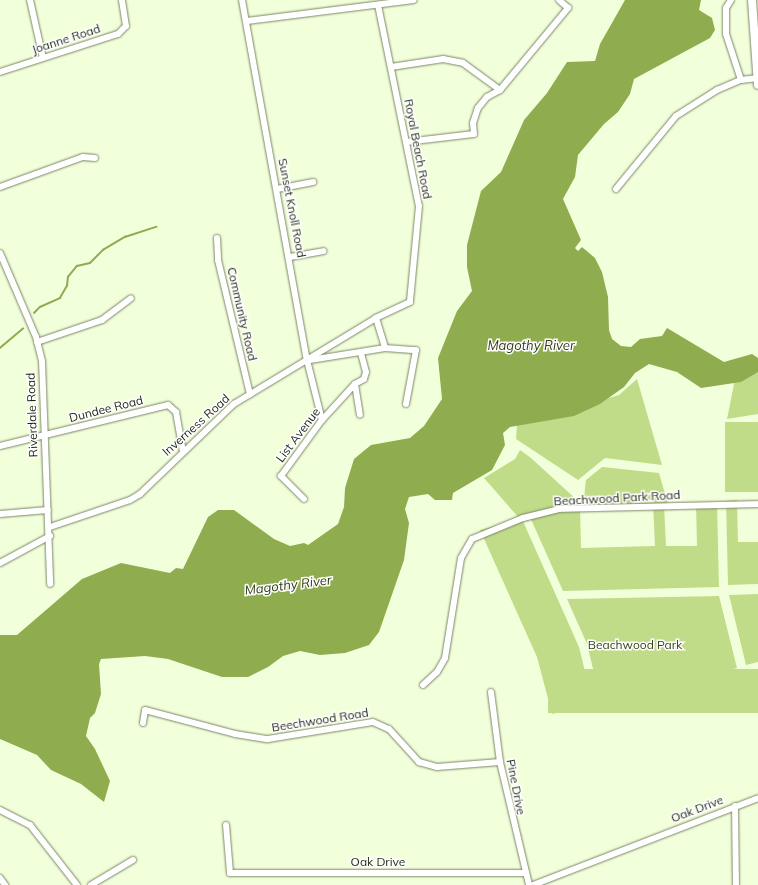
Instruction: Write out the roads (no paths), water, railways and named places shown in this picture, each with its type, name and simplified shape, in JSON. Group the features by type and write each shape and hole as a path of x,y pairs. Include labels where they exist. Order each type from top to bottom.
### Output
{"main road":[{"path":"752,0 756,23 758,84"}],"street":[{"path":"30,0 43,58"},
{"name":"Joanne Road","path":"0,72 118,34 126,26 122,0"},
{"name":"Sunset Knoll Road","path":"242,0 290,257 307,360 322,420"},
{"path":"247,21 414,0"},
{"path":"406,142 474,134 473,123 478,108 487,97 500,90 568,8 559,0"},
{"path":"731,0 726,8 726,34 741,80"},
{"name":"Royal Beach Road","path":"376,318 410,302 419,206 378,5"},
{"path":"390,67 443,59 463,63 500,90"},
{"path":"616,190 676,116 704,97 741,80 758,78"},
{"path":"0,187 83,156 95,158"},
{"path":"277,189 312,182"},
{"name":"Community Road","path":"217,238 218,260 250,394"},
{"path":"290,257 323,251"},
{"name":"Riverdale Road","path":"0,253 37,342 42,361 44,436 50,527 50,584"},
{"path":"37,342 102,320 131,298"},
{"path":"376,318 385,348"},
{"name":"Inverness Road","path":"50,527 130,500 148,487 184,450 234,404 376,318"},
{"path":"307,360 361,353 385,348 416,350 406,404"},
{"name":"List Avenue","path":"304,499 281,476 322,420 355,384 366,376 361,353"},
{"path":"355,384 360,415"},
{"name":"Dundee Road","path":"0,446 168,405 176,412 184,450"},
{"name":"Beachwood Park Road","path":"424,685 437,672 445,658 461,558 472,539 523,518 558,510 758,504"},
{"path":"0,514 48,510"},
{"path":"0,563 50,536"},
{"name":"Pine Drive","path":"491,692 500,762 529,885"},
{"name":"Beechwood Road","path":"143,723 145,710 235,734 268,739 373,722 389,729 419,762 437,767 500,762"},
{"name":"Oak Drive","path":"533,885 758,798"},
{"path":"735,806 736,885"},
{"path":"0,810 30,825 77,885"},
{"name":"Oak Drive","path":"226,825 230,873 525,873"},
{"path":"91,885 133,860"},
{"path":"0,878 5,885"}],"water":[{"name":"Magothy River","path":"625,0 701,0 699,10 712,18 715,30 710,38 634,79 630,94 618,112 604,124 578,155 575,177 563,199 581,240 575,248 578,251 582,247 595,258 602,272 608,297 609,330 612,339 621,346 631,347 640,339 662,336 667,328 724,362 752,354 758,358 758,372 741,382 701,388 677,372 649,364 635,373 624,387 600,404 574,416 510,427 503,433 505,445 492,470 453,493 452,500 435,500 428,494 409,497 405,509 409,523 404,560 379,632 369,645 345,653 320,655 300,651 283,656 268,667 248,677 222,677 168,659 145,656 101,659 99,664 101,694 95,713 90,718 86,736 95,749 110,781 104,802 81,784 51,770 37,755 0,739 0,635 17,635 82,579 121,563 170,573 176,568 183,569 208,517 218,510 234,510 274,539 290,546 304,543 308,545 338,524 344,507 345,488 354,459 371,445 410,438 424,426 442,399 438,358 457,311 472,291 467,267 467,245 481,191 501,172 524,120 547,93 567,62 595,61 600,44"}],"waterway":[{"path":"34,313 40,307 60,298 67,286 68,277 77,266 90,263 103,250 125,237 156,227"},
{"path":"0,348 23,329"}],"park label":[{"name":"Beachwood Park","path":"635,645"}]}
